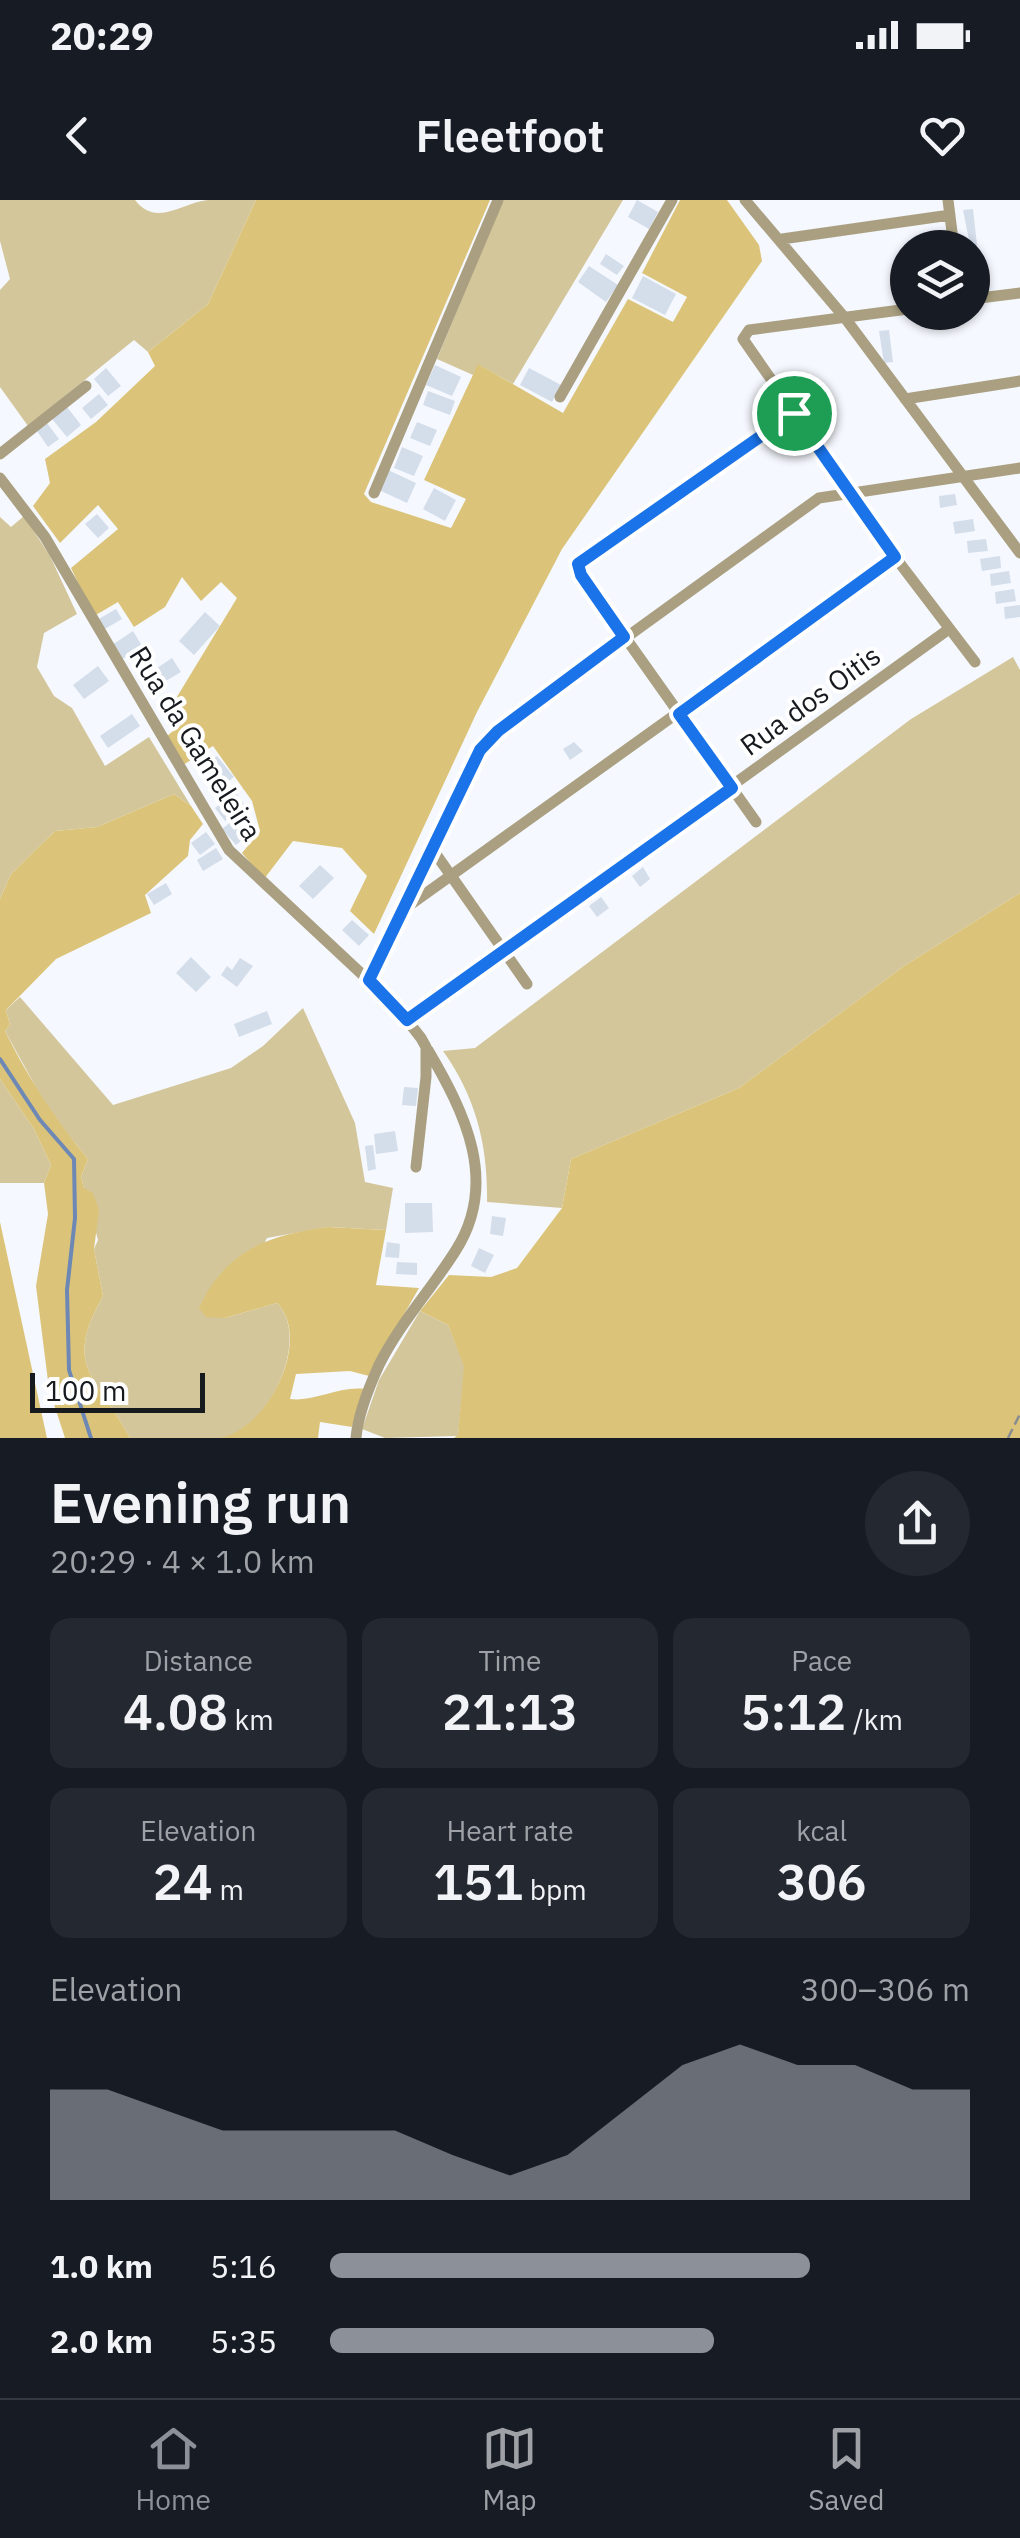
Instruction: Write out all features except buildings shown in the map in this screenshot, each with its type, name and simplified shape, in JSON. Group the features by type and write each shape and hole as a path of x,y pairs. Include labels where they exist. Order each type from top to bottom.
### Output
{"street":[{"path":"374,493 498,200"},
{"path":"560,397 672,200"},
{"path":"745,200 782,239 845,318 1020,553"},
{"path":"948,200 952,230"},
{"path":"782,239 950,215"},
{"path":"990,296 1020,292"},
{"path":"890,312 748,330 743,339 895,557 974,662"},
{"path":"905,398 1020,381"},
{"path":"0,454 86,386"},
{"path":"756,822 578,567 582,560 794,413"},
{"path":"369,980 488,740 819,498 1020,468"},
{"name":"Rua da Gameleira","path":"0,478 45,537 216,832 252,874 369,980 407,1020 463,1116 474,1149 479,1192 457,1249 391,1342 374,1376 356,1438"},
{"path":"403,910 895,557"},
{"name":"Rua dos Oitis","path":"407,1020 949,629"},
{"path":"432,850 527,984"},
{"path":"416,1167 426,1047"}],"path":[{"path":"1008,1438 1020,1414"}],"shaded area":[{"path":"0,200 135,200 143,208 161,213 208,200 256,200 208,304 148,352 134,340 28,426 0,387 0,290 10,279 0,241"},
{"path":"256,200 490,200 364,494 371,502 451,528 466,499 424,480 478,364 563,413 628,299 673,322 687,297 642,273 680,200 727,200 759,245 762,261 562,549 477,712 374,934 350,911 367,876 342,848 293,841 264,879 242,853 260,831 252,801 213,746 183,765 166,737 186,720 172,705 237,598 221,582 201,601 182,577 165,607 134,627 118,602 94,616 71,568 118,529 98,505 60,543 33,506 50,483 45,459 96,422 155,366 148,352 208,304"},
{"path":"502,200 623,200 513,384 479,365 473,375 437,359"},
{"path":"24,516 50,556 77,614 44,633 37,667 54,696 72,708 105,766 149,737 191,806 174,794 97,827 55,831 11,874 0,899 0,517 11,527"},
{"path":"1013,657 1020,670 1020,893 904,966 739,1088 571,1159 562,1208 487,1202 478,1123 464,1086 443,1051 475,1048 911,719"},
{"path":"174,794 191,806 203,824 190,840 188,856 145,895 151,913 56,959 6,1010 10,1025 5,1031 23,1065 88,1159 81,1177 99,1210 94,1249 103,1296 85,1340 85,1356 96,1385 130,1438 65,1438 49,1389 36,1286 48,1214 44,1183 51,1165 34,1129 0,1079 0,899 11,874 55,831 97,827"},
{"path":"1020,893 1020,1438 454,1438 458,1435 464,1366 448,1325 420,1311 449,1275 491,1277 517,1268 562,1208 571,1159 739,1088 904,966"},
{"path":"20,997 113,1105 231,1068 263,1046 303,1008 355,1123 365,1182 393,1188 386,1230 328,1227 267,1238 225,1318 277,1303 286,1318 290,1337 281,1379 257,1417 242,1430 225,1438 130,1438 96,1385 85,1356 85,1340 103,1296 94,1249 98,1240 81,1177 88,1159 49,1111 5,1031 10,1025 6,1010"},
{"path":"0,1079 34,1129 51,1165 44,1183 0,1183"},
{"path":"0,1222 47,1438 0,1438"},
{"path":"328,1227 386,1230 376,1285 419,1288 369,1376 350,1371 296,1374 290,1399 365,1389 352,1427 320,1422 318,1438 219,1438 237,1432 253,1419 280,1382 290,1339 287,1319 277,1303 225,1318 206,1317 199,1308 222,1272 251,1249 286,1235"},
{"path":"420,1311 448,1325 465,1367 458,1436 385,1438 362,1429 379,1380"}],"waterway":[{"path":"0,1059 40,1120 74,1159 75,1218 67,1290 69,1370 91,1438"}],"route":[{"path":"794,413 895,557 679,714 732,788 407,1020 369,980 480,750 498,731 624,637 581,575 578,564 794,413"}]}
